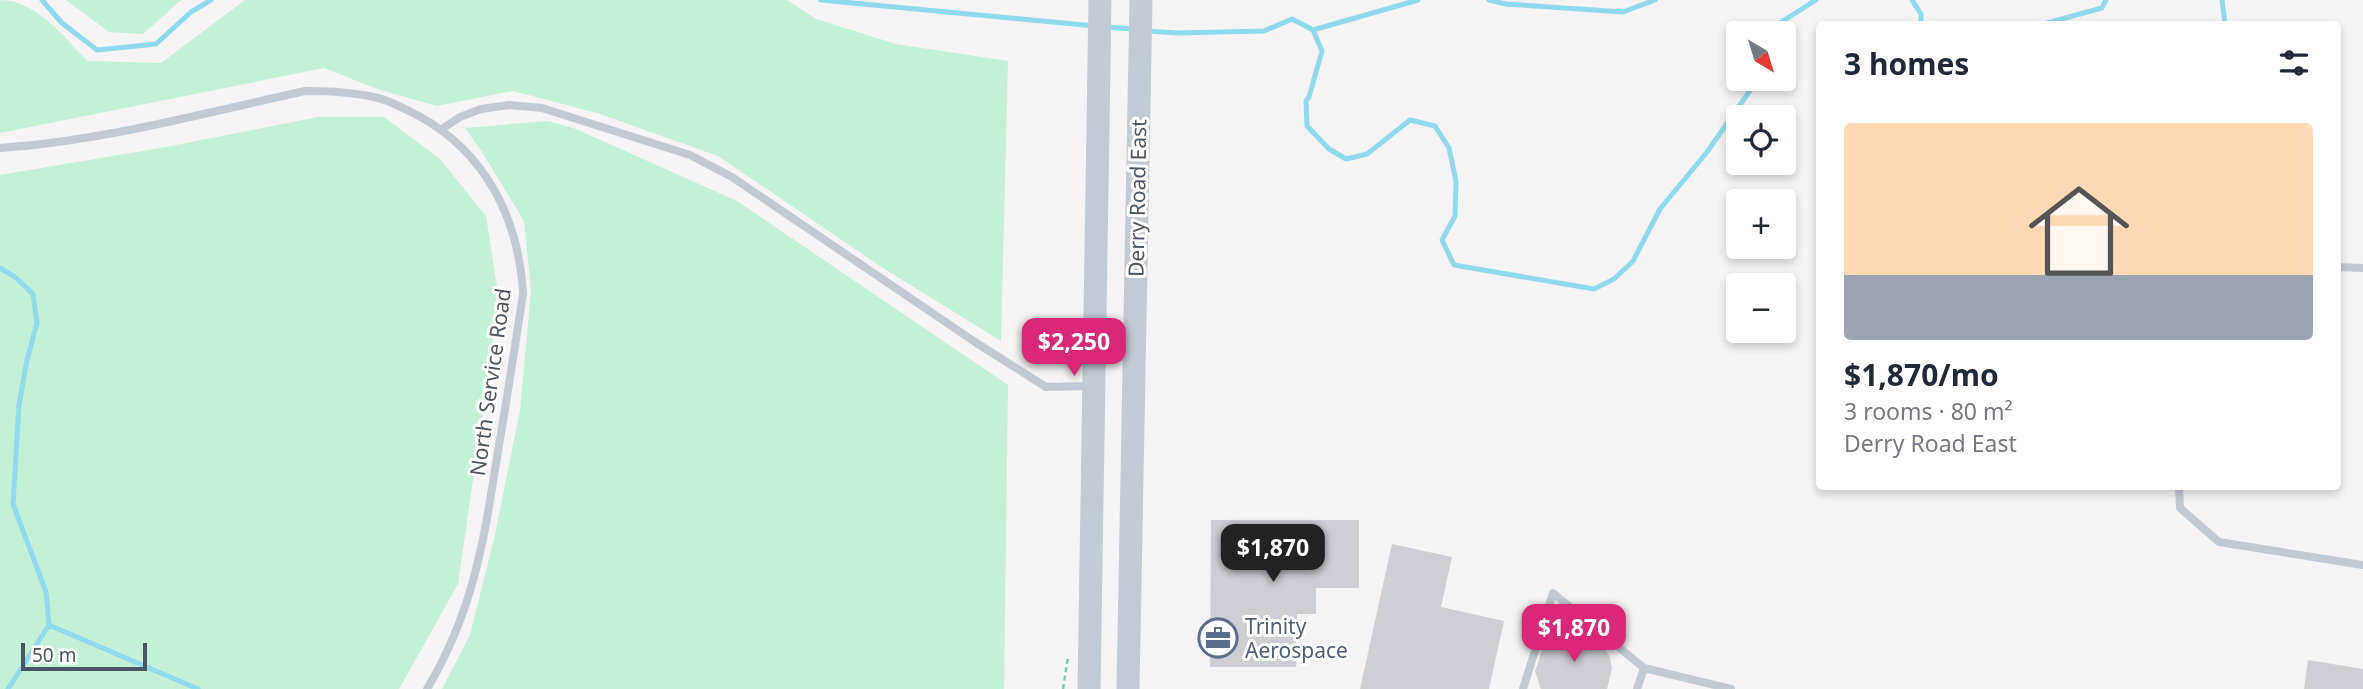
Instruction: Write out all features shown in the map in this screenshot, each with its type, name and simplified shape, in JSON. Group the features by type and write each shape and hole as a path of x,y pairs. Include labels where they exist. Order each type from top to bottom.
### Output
{"main road":[{"name":"Derry Road East","path":"1089,689 1100,0"},
{"name":"Derry Road East","path":"1128,689 1141,0"}],"lane":[{"name":"North Service Road","path":"0,148 46,145 98,136 305,91 340,91 377,97 442,129 477,163 505,211 518,251 523,294 485,537 474,583 456,635 428,689"},
{"path":"442,129 460,117 481,109 509,105 542,108 690,155 732,177 1046,387 1095,386"},
{"path":"2341,268 2363,268"},
{"path":"2179,490 2180,508 2219,542 2363,565"},
{"path":"1523,689 1553,593 1644,668 1731,689"},
{"path":"1637,689 1644,668"}],"green space":[{"path":"0,0 26,6 37,13 59,31 87,61 161,63 245,0 787,0 816,19 896,44 1008,61 1001,341 883,268 718,156 597,113 513,91 437,106 380,90 324,68 0,133"},
{"path":"66,0 181,0 143,34 109,32"},
{"path":"318,117 384,117 440,159 486,216 499,299 458,584 399,689 0,689 0,175 166,147"},
{"path":"548,121 576,129 737,201 1008,385 1004,689 442,689 470,635 494,539 520,410 531,291 524,221 465,128"}],"building":[{"path":"1211,520 1359,520 1359,588 1316,588 1316,614 1297,614 1296,667 1210,667"},
{"path":"1392,544 1452,557 1441,607 1504,621 1489,689 1360,689"},
{"path":"1573,632 1596,639 1610,657 1612,669 1607,689 1541,689 1535,671 1543,648 1550,640"},
{"path":"2308,660 2363,669 2363,689 2304,689"}],"waterway":[{"path":"42,0 62,23 97,50 156,44 191,12 211,0"},
{"path":"821,0 1095,26"},
{"path":"1313,30 1418,0"},
{"path":"1489,0 1506,4 1623,12 1655,0"},
{"path":"1783,21 1816,0"},
{"path":"1912,0 1921,14 1921,21"},
{"path":"2054,21 2102,8 2106,0"},
{"path":"2222,0 2225,21"},
{"path":"1147,31 1264,31 1292,19 1313,30 1322,51 1306,101 1307,126 1329,149 1346,159 1367,154 1410,120 1435,126 1449,148 1456,181 1455,216 1442,240 1454,265 1594,289 1614,279 1633,261 1660,209 1707,152 1750,91"},
{"path":"1105,27 1134,29"},
{"path":"0,268 15,277 33,294 37,323 19,405 13,504 46,592 49,625 8,689"},
{"path":"49,625 198,689"}],"place":[{"name":"Trinity Aerospace","path":"1218,638"}]}
